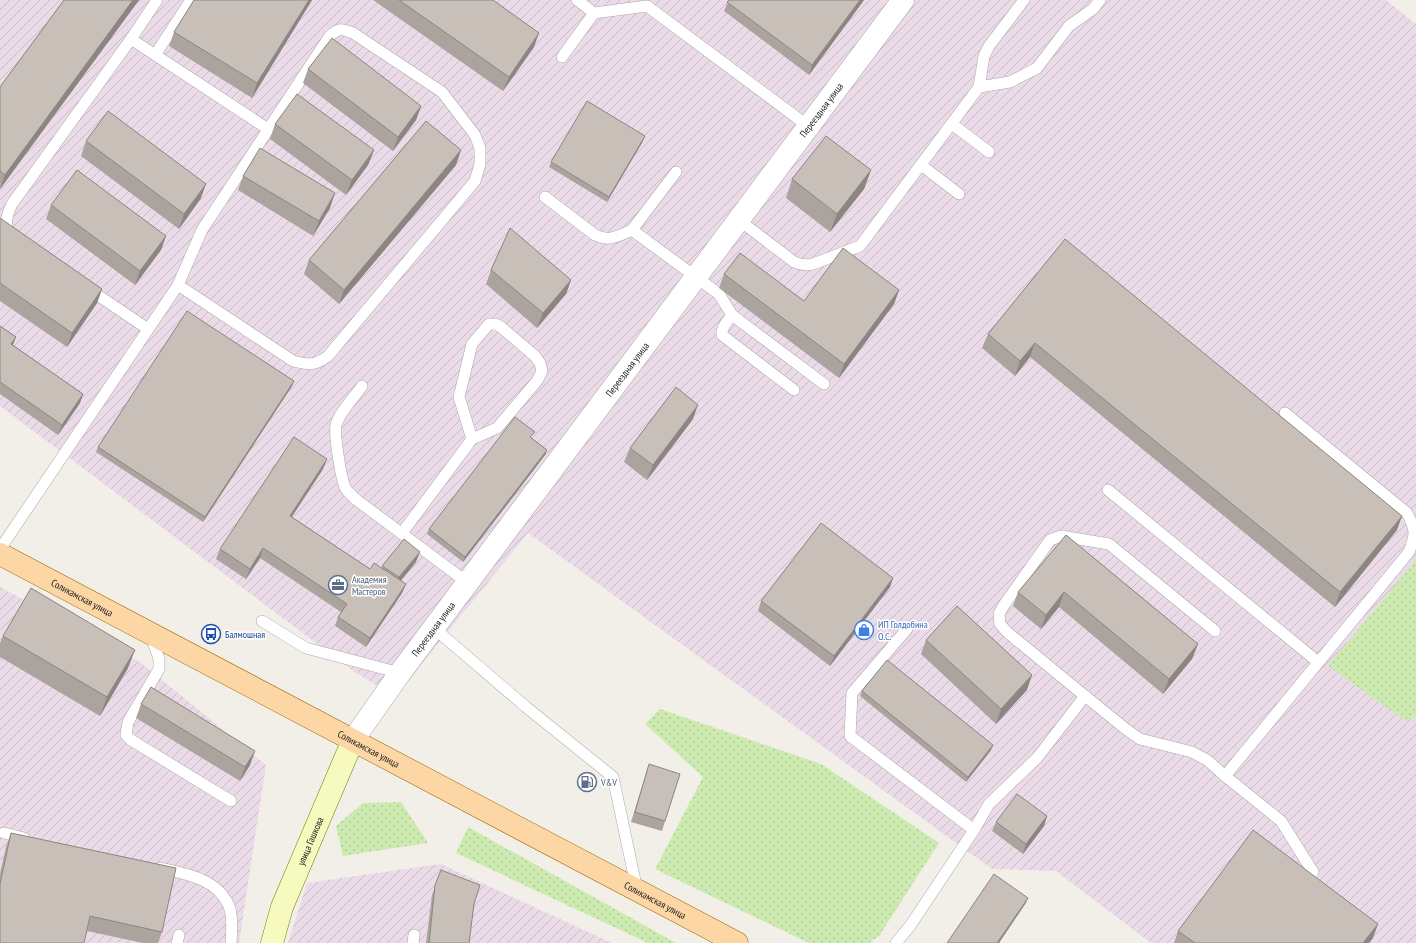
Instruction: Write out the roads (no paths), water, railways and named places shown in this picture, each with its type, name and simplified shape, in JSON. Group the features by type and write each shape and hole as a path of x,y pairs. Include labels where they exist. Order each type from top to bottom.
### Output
{"main road":[{"name":"Соликамская улица","path":"0,554 737,943"}],"street":[{"name":"Переездная улица","path":"353,740 400,673 435,629 902,0"},
{"name":"улица Гашкова","path":"272,943 282,907 353,740"}],"lane":[{"path":"21,244 7,231 6,219 12,204 131,39 157,0"},
{"path":"155,55 191,0"},
{"path":"577,0 594,13"},
{"path":"738,220 800,265 807,266 860,246 979,87 984,56 989,46 1024,0"},
{"path":"979,87 1010,82 1037,68 1068,26 1093,9 1100,0"},
{"path":"562,57 594,13 650,3 808,126"},
{"path":"0,549 178,285 202,230 329,37 336,30 344,29 353,33 442,92 475,135 480,148 480,164 475,181 328,356 319,363 306,365 293,361 178,285"},
{"path":"131,39 268,129"},
{"path":"952,124 989,152"},
{"path":"921,165 959,194"},
{"path":"545,198 595,235 601,238 615,238 632,230 676,172"},
{"path":"632,230 719,294 732,315 824,384"},
{"path":"78,282 148,329"},
{"path":"732,315 724,325 722,335 794,390"},
{"path":"402,533 472,439 497,428 536,382 542,371 540,363 535,356 501,327 495,324 489,324 472,344 459,397 472,439"},
{"path":"362,386 341,415 336,425 336,437 342,478 346,490 354,498 468,583"},
{"path":"1225,776 1408,552 1415,537 1414,523 1407,513 1285,414"},
{"path":"1108,490 1318,662"},
{"path":"1215,631 1109,544 1061,536 1050,540 1042,550 1004,605 1000,614 1000,624 1006,632 1127,730 1140,739 1192,752 1207,760 1281,821 1313,872"},
{"path":"262,621 306,648 400,673"},
{"path":"435,629 526,707 613,777 637,890"},
{"path":"907,629 852,693 850,736 974,830"},
{"path":"150,633 159,659 159,669 128,722 126,735 131,740 231,801"},
{"path":"896,943 910,926 974,830 989,804 1037,758 1085,696"},
{"path":"4,833 34,840"},
{"path":"147,865 203,880 218,890 229,906 232,927 231,943"}],"place":[{"name":"Академия Мастеров","path":"338,585"},
{"name":"ИП Голдобина О.С.","path":"864,630"},
{"name":"Балмошная","path":"211,634"},
{"name":"V&V","path":"587,782"}]}
